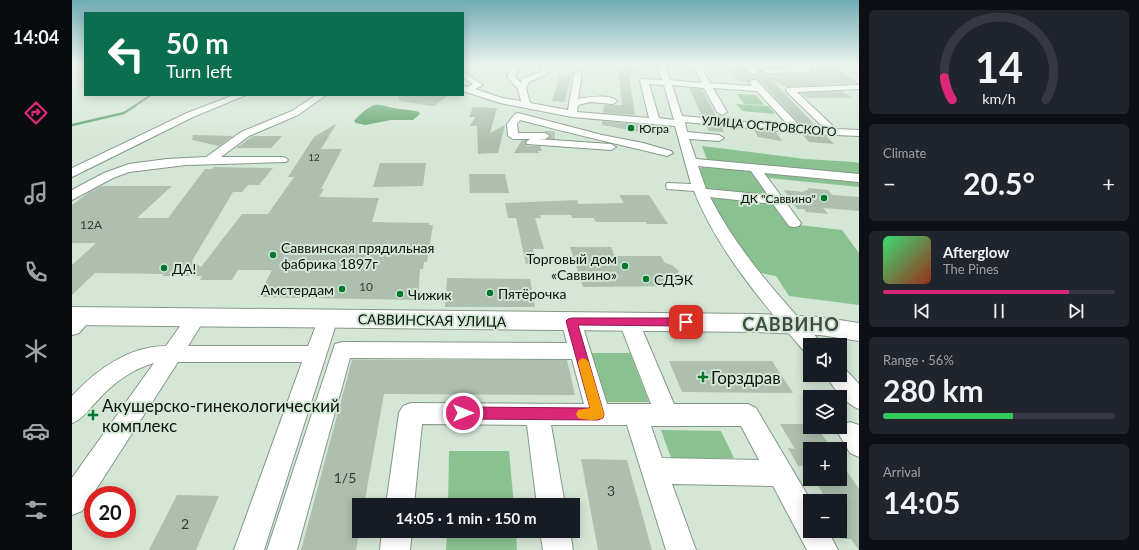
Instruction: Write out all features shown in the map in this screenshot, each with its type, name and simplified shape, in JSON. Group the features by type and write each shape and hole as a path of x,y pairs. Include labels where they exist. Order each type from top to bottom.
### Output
{"main road":[{"name":"САВВИНСКАЯ УЛИЦА","path":"76,320 197,317 791,324 820,326 859,332"}],"street":[{"path":"469,91 487,97 572,114 655,121 678,117 689,110 726,113 713,91"},
{"path":"523,91 526,101 525,105"},
{"path":"572,114 576,91"},
{"path":"647,91 655,121"},
{"path":"669,91 701,192 719,230 733,252 791,324 804,338"},
{"path":"761,91 796,129"},
{"path":"791,91 833,132"},
{"path":"72,173 190,115 239,96"},
{"path":"208,161 245,134 295,113 320,96"},
{"path":"574,103 590,99 613,101"},
{"path":"689,110 694,120"},
{"path":"772,116 786,118"},
{"name":"УЛИЦА ОСТРОВСКОГО","path":"678,117 694,120 859,133"},
{"path":"545,136 513,136 512,128 574,130 589,134 602,142"},
{"path":"557,136 589,134"},
{"path":"684,135 719,138"},
{"path":"515,141 602,142 755,168 859,178"},
{"path":"72,196 82,188 128,168 187,161 282,160"},
{"path":"755,168 794,223"},
{"path":"763,180 859,189"},
{"path":"674,190 777,200"},
{"path":"72,501 197,317"},
{"path":"249,550 328,318"},
{"path":"572,321 598,414"},
{"path":"629,322 666,415"},
{"path":"282,550 342,350 580,351"},
{"path":"72,413 93,388 115,371 149,355 316,354"},
{"path":"843,382 859,399"},
{"path":"401,498 411,413 748,415 803,515"},
{"path":"538,413 550,498"},
{"path":"635,415 681,550"},
{"path":"654,471 780,474"},
{"path":"274,477 303,478"},
{"path":"395,550 396,538"},
{"path":"556,538 558,550"},
{"path":"816,538 823,550"}],"shaded area":[{"path":"737,94 756,95 764,105 744,104"},
{"path":"736,104 768,106 775,114 742,111"},
{"path":"375,105 415,111 419,112 420,114 413,120 391,120 365,125 354,121 363,112"},
{"path":"702,146 805,159 854,162 859,163 859,176 708,162"},
{"path":"705,166 751,170 790,224 842,230 859,253 859,305 789,296 776,276 756,272 708,197 698,169"},
{"path":"762,170 859,181 859,187 768,178"},
{"path":"591,353 630,353 649,402 606,402"},
{"path":"661,430 721,431 734,458 671,458"},
{"path":"449,451 509,451 513,498 448,498"},
{"path":"447,538 516,538 517,550 446,550"}],"building":[{"path":"555,91 568,91 565,102 552,101"},
{"path":"621,91 631,91 635,115 603,113 604,105 622,105"},
{"path":"690,91 703,91 717,118 702,116"},
{"path":"769,91 782,91 816,126 802,126"},
{"path":"842,91 853,98 807,98 801,93"},
{"path":"399,96 448,96 434,106 399,101"},
{"path":"473,107 497,108 490,133 505,125 498,153 478,154 477,126 470,126 475,117 469,117"},
{"name":"Югра","path":"602,121 639,124 641,132 602,125"},
{"path":"337,123 321,149 342,149 321,189 324,189 319,197 379,198 372,222 429,223 429,225 433,225 427,262 424,262 423,269 420,269 418,300 258,297 272,270 238,270 232,280 200,280 202,276 162,276 164,274 95,273 72,295 72,265 96,243 72,243 72,205 88,193 102,186 172,186 137,218 168,218 205,169 212,169 214,167 273,168 259,185 248,185 242,192 233,192 192,261 201,267 242,214 268,214 294,177 288,177 314,137"},
{"path":"706,126 722,127 724,132 709,131"},
{"path":"754,130 776,132 782,141 758,137"},
{"path":"802,134 826,136 834,144 809,142"},
{"path":"193,135 233,136 219,146 192,140"},
{"path":"253,136 282,136 271,148 236,148"},
{"path":"522,140 526,140 525,143 527,146 540,146 542,151 538,151 539,153 514,153"},
{"path":"380,163 426,163 423,186 373,187"},
{"path":"469,174 505,174 509,193 470,193"},
{"path":"807,188 828,190 832,195 859,197 859,211 823,208 828,214 806,212 804,209 797,209 784,190 804,192 803,191 809,190"},
{"path":"619,195 649,195 668,224 647,224 646,222 596,222 594,218 572,218 571,215 540,215 541,218 535,218 544,249 533,249 537,264 526,264 516,218 508,218 505,203 577,200 578,204 624,203"},
{"name":"Торговый дом «Саввино»","path":"570,247 611,247 615,256 661,256 665,263 672,265 679,271 674,286 583,287"},
{"name":"Пятёрочка","path":"447,278 530,279 535,307 445,307"},
{"path":"352,360 567,360 575,395 384,394 365,498 352,498 352,538 358,538 356,550 301,550"},
{"path":"669,361 772,361 793,393 682,392"},
{"path":"780,424 803,424 803,434 822,434 827,442 803,442 803,466 798,466 788,448 795,449"},
{"path":"581,459 627,460 652,550 598,550"},
{"path":"847,471 859,489 859,550 851,539 842,538 847,538 847,494 823,494 818,486 847,486"},
{"path":"177,495 219,496 196,550 149,550"}],"waterway":[{"path":"133,107 150,96"},
{"path":"72,125 124,113 135,106"}],"tunnel":[{"path":"545,136 557,136"}],"slow traffic":[{"path":"582,414 598,414 583,363"}],"place":[{"name":"Югра","path":"631,128"},
{"name":"ДК \"Саввино\"","path":"824,198"},
{"name":"Саввинская прядильная фабрика 1897г","path":"273,255"},
{"name":"Торговый дом «Саввино»","path":"625,266"},
{"name":"ДА!","path":"164,268"},
{"name":"СДЭК","path":"646,279"},
{"name":"Амстердам","path":"342,289"},
{"name":"Пятёрочка","path":"490,293"},
{"name":"Чижик","path":"400,294"},
{"name":"Горздрав","path":"703,377"},
{"name":"Акушерско-гинекологический комплекс","path":"93,415"}],"district":[{"name":"САВВИНО","path":"791,324"}],"route":[{"path":"463,413 598,414 572,321 686,322"}]}
